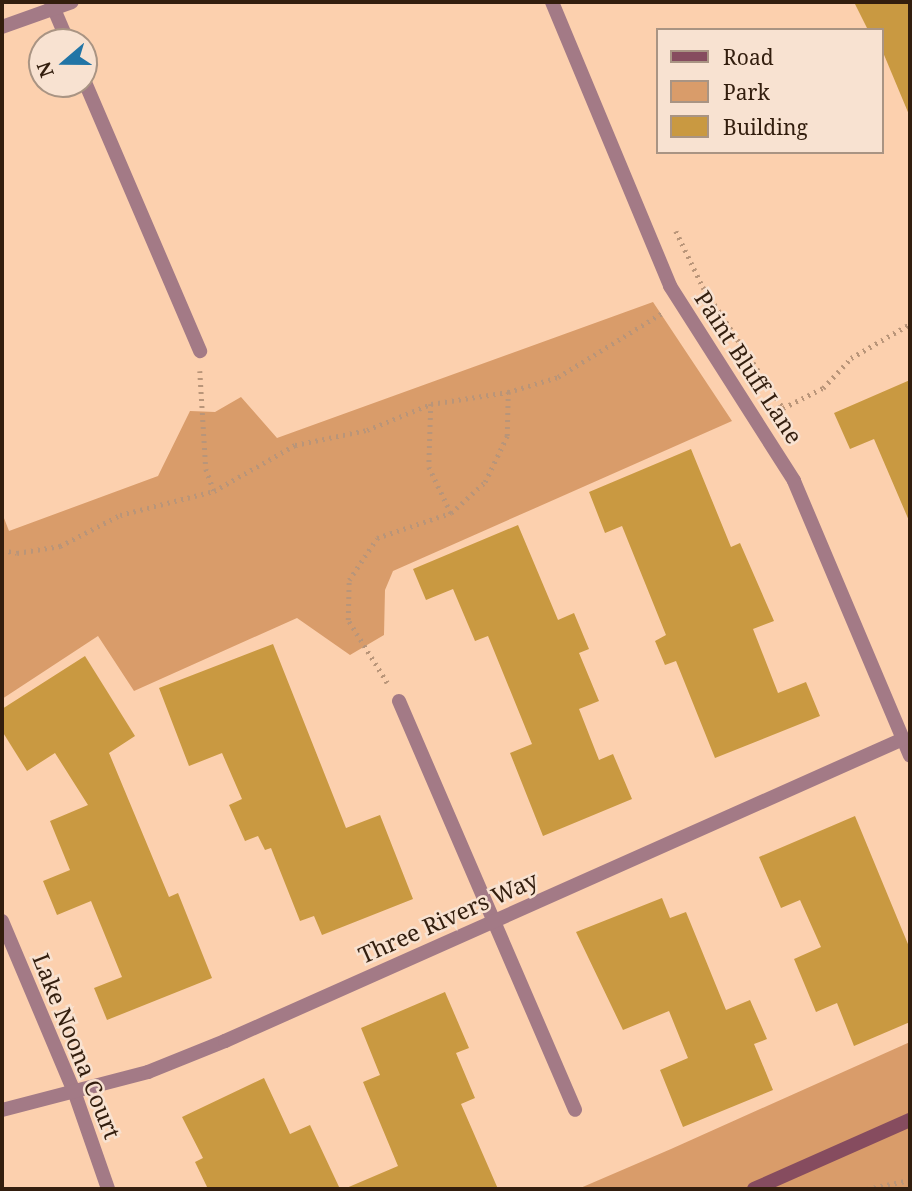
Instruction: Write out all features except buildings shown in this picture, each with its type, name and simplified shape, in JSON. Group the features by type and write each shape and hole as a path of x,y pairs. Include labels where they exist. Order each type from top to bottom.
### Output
{"street":[{"path":"2,27 52,5 72,2"},
{"name":"Paint Bluff Lane","path":"552,2 646,234 681,303 794,481 910,756"},
{"path":"52,5 62,28"},
{"path":"92,98 200,351"},
{"path":"399,701 575,1110"},
{"name":"Three Rivers Way","path":"2,1110 75,1094 225,1041 903,739"},
{"name":"Lake Noona Court","path":"2,921 75,1094 108,1189"},
{"path":"754,1189 910,1120"}],"path":[{"path":"676,231 703,287 783,408 823,388 851,358 910,324"},
{"path":"2,550 42,551 120,515 214,491 295,445 367,430 432,404 509,392 558,377 681,303"},
{"path":"200,351 206,469 214,491"},
{"path":"399,701 348,620 349,580 377,538 451,513 485,482 499,461 509,392"},
{"path":"432,404 429,467 451,513"},
{"path":"867,1189 910,1180"}],"green space":[{"path":"653,302 732,421 393,571 385,590 384,635 350,655 297,618 134,691 98,636 2,699 2,513 9,531 158,476 190,411 215,412 241,397 277,438"},
{"path":"910,1042 910,1189 578,1189 671,1149"}]}
